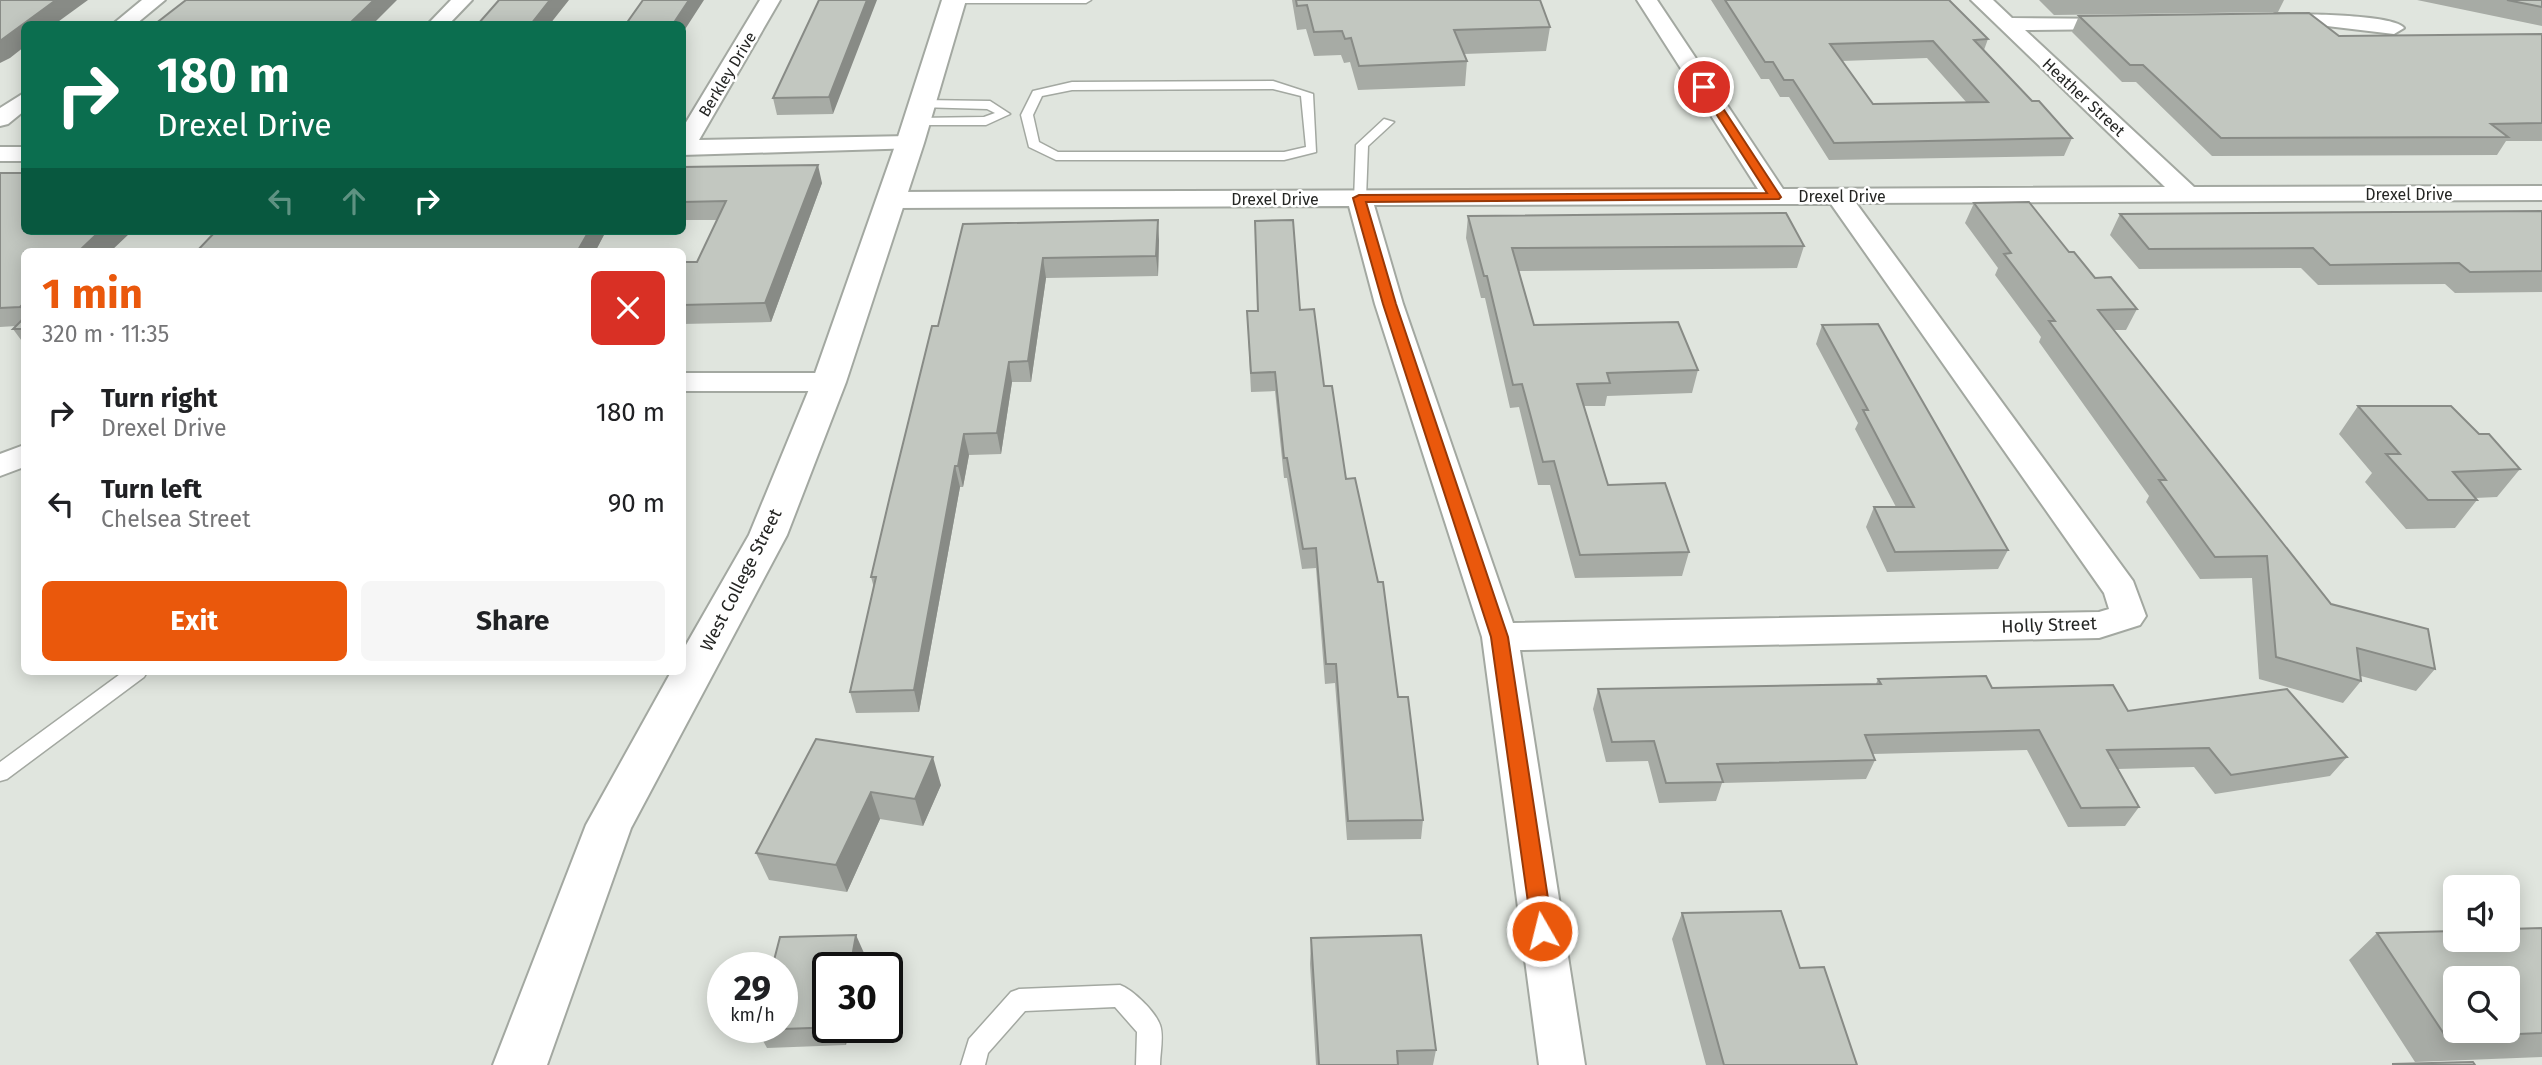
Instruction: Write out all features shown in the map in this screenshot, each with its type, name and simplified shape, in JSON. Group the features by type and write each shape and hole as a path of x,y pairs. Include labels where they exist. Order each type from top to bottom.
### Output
{"street":[{"path":"127,21 155,0"},
{"path":"441,21 462,0"},
{"name":"Berkley Drive","path":"686,143 771,0"},
{"name":"West College Street","path":"520,1065 609,825 768,535 829,382 891,200 954,0"},
{"path":"1647,0 1775,197"},
{"name":"Heather Street","path":"1981,0 2188,195"},
{"path":"2258,21 2327,20 2394,27"},
{"path":"2007,24 2146,22"},
{"path":"0,119 21,102"},
{"path":"686,148 916,123"},
{"path":"0,154 21,154"},
{"name":"Drexel Drive","path":"891,200 2542,193"},
{"name":"Holly Street","path":"1500,637 2099,625 2128,616 2120,590 1838,196"},
{"path":"1359,198 1389,304 1500,637 1562,1065"},
{"path":"686,382 829,382"}],"lane":[{"path":"954,0 1086,0"},
{"path":"1273,85 1307,93 1312,149 1284,156 1056,156 1033,144 1027,115 1037,94 1072,86 1273,85"},
{"path":"916,123 990,105 1004,114"},
{"path":"916,123 986,121 1004,114 1027,115"},
{"path":"1359,198 1362,145 1388,122"},
{"path":"0,773 133,675"},
{"path":"972,1065 978,1047 1019,1000 1120,996 1149,1028 1148,1065"}],"building":[{"path":"0,0 56,0 27,21 21,21 21,26 0,41"},
{"path":"186,0 374,0 352,21 159,21"},
{"path":"499,0 550,0 533,21 481,21"},
{"path":"643,0 689,0 675,21 628,21"},
{"path":"819,0 867,0 829,97 773,98"},
{"path":"1296,0 1540,0 1550,27 1454,30 1467,61 1359,66 1351,38 1345,39 1342,31 1314,32 1307,5 1297,6"},
{"path":"1725,0 1949,0 1988,39 1974,40 2032,101 2039,101 2072,138 1834,143 1793,80 1784,80 1773,62 1765,62","holes":["1933,41 1988,102 1873,104 1830,44"]},
{"path":"2507,0 2542,0 2542,7"},
{"path":"2309,13 2339,36 2542,34 2542,123 2491,124 2508,137 2221,138 2143,65 2130,65 2079,16"},
{"path":"818,165 765,303 686,305 686,262 697,262 726,201 686,202 686,167"},
{"path":"0,173 21,173 21,235 96,235 82,248 21,248 21,306 0,308"},
{"path":"2029,202 2069,252 2074,252 2095,278 2111,277 2137,309 2098,310 2331,604 2428,629 2435,669 2357,648 2361,681 2276,657 2267,556 2215,557 2159,480 2166,480 2049,321 2055,321 2004,254 2011,253 1974,203"},
{"path":"2542,211 2542,271 2470,272 2459,263 2330,265 2313,248 2149,249 2120,214"},
{"path":"1786,213 1804,246 1512,248 1534,325 1678,322 1698,370 1607,373 1610,383 1577,384 1608,485 1665,483 1689,552 1580,555 1554,461 1543,462 1522,384 1513,385 1487,276 1484,276 1468,216"},
{"path":"1158,220 1156,256 1043,258 1028,361 1009,362 997,433 964,434 958,466 955,466 914,690 850,692 876,577 871,577 890,496 932,326 938,326 963,224"},
{"path":"1293,220 1300,310 1314,309 1324,386 1332,386 1346,479 1355,478 1378,582 1383,582 1398,697 1408,697 1423,820 1348,821 1336,664 1326,664 1316,548 1303,549 1287,458 1284,458 1275,372 1251,373 1247,311 1258,311 1255,221"},
{"path":"212,235 587,235 579,248 200,248"},
{"path":"21,321 21,329 13,329"},
{"path":"1878,324 2008,550 1895,552 1874,507 1914,507 1863,410 1868,410 1822,325"},
{"path":"2358,406 2451,406 2479,434 2489,434 2520,469 2453,472 2477,500 2428,500 2386,454 2400,454"},
{"path":"1986,676 1992,688 2113,685 2128,711 2287,689 2347,757 2231,775 2209,748 2107,750 2139,807 2081,808 2039,730 1865,735 1875,760 1717,764 1723,782 1666,783 1654,741 1612,742 1598,689 1881,684 1878,679"},
{"path":"816,739 933,757 915,799 871,792 836,865 756,853"},
{"path":"1781,911 1800,968 1824,967 1857,1065 1724,1065 1682,913"},
{"path":"2542,928 2542,1033 2520,1034 2520,966 2443,966 2443,1032 2377,933 2443,931 2443,952 2520,952 2520,929"},
{"path":"856,935 853,952 812,952 812,1028 798,1028 798,952 776,952 780,937"},
{"path":"1421,935 1436,1050 1397,1051 1398,1065 1319,1065 1311,938"},
{"path":"2473,1062 2475,1065 2392,1064"}],"route":[{"path":"1542,931 1500,637 1477,561 1389,304 1359,198 1775,197 1704,87"}]}
